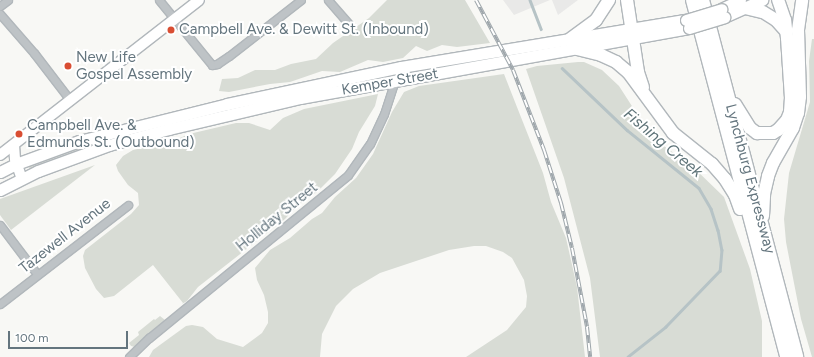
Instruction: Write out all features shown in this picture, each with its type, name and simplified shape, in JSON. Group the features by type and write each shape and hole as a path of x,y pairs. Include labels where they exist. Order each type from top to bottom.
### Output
{"highway":[{"path":"609,0 596,20 573,44 616,62 628,72 673,133 712,164 725,178 735,195 762,266"},
{"path":"627,0 638,72 644,93"},
{"name":"Lynchburg Expressway","path":"692,0 786,357"},
{"name":"Lynchburg Expressway","path":"703,0 797,357"},
{"path":"778,0 785,20 792,31"},
{"path":"763,227 764,194 768,176 793,128 798,113 800,83 792,31 785,0"},
{"path":"726,88 750,128 757,133 766,134 778,130 787,120 790,112 791,98 792,31 802,0"},
{"path":"742,4 763,12 792,31"}],"main road":[{"path":"0,154 14,145 199,0"},
{"name":"Kemper Street","path":"0,172 16,164 80,141 177,115 401,67 573,44 688,24 723,13 742,4 762,0"},
{"name":"Kemper Street","path":"0,190 22,179 109,145 154,133 300,98 573,44"},
{"path":"14,145 16,164 22,179"}],"street":[{"path":"0,6 8,0"},
{"path":"159,0 203,56 212,64 217,64 301,0"},
{"path":"328,0 350,25"},
{"path":"0,14 34,53 70,100"},
{"name":"Holliday Street","path":"129,357 149,338 348,175 372,138 386,107 394,80 401,67"},
{"name":"Tazewell Avenue","path":"0,304 128,205"},
{"path":"0,225 37,274"}],"shaded area":[{"path":"387,0 465,0 490,43 457,47 442,45 427,51 416,46 403,58 383,62 368,60 340,72 322,71 290,82 270,84 229,92 219,91 222,79 238,78 255,70 275,70 291,64 316,59 333,43 369,18"},
{"path":"503,0 550,0 514,15"},
{"path":"552,0 578,0 558,15"},
{"path":"812,39 814,39 814,357 812,357 801,319 786,242 784,219 789,173 810,102 809,61"},
{"path":"584,62 602,70 619,86 648,131 661,144 691,165 724,197 750,269 762,321 762,357 600,357 590,278 564,178 526,69 537,66"},
{"path":"504,74 543,173 551,202 566,238 577,287 585,357 466,357 507,330 526,307 527,296 524,280 512,258 503,252 486,246 474,246 449,250 380,273 353,289 336,306 322,334 320,357 149,357 153,350 186,326 192,325 203,327 217,339 243,347 262,333 268,323 268,312 264,295 257,280 255,268 270,250 290,238 312,219 322,213 335,197 356,178 373,154 392,112 404,92 419,86"},
{"path":"378,94 375,106 359,132 352,149 335,174 317,192 297,206 285,219 198,287 187,301 182,304 183,303 153,265 114,296 104,298 96,289 85,268 83,256 85,250 131,214 139,205 138,193 128,185 118,171 116,165 123,156 133,150 173,141 189,134 236,123 249,123 270,130 283,118 304,109"},
{"path":"160,125 30,169 29,168 30,164 87,144"},
{"path":"95,165 11,230 0,215 0,199"},
{"path":"160,316 165,320 135,347 131,346 129,343 139,335 138,332"}],"waterway":[{"name":"Fishing Creek","path":"530,0 541,29"},
{"name":"Fishing Creek","path":"562,68 627,130 699,188 711,209 718,230 722,250 720,271 666,327 628,357"}],"railway":[{"path":"476,0 513,70 544,150 561,203 572,248 587,327 590,357"}],"place":[{"name":"Campbell Ave. & Dewitt St. (Inbound)","path":"171,30"},
{"name":"New Life Gospel Assembly","path":"68,66"},
{"name":"Campbell Ave. & Edmunds St. (Outbound)","path":"19,134"}]}
